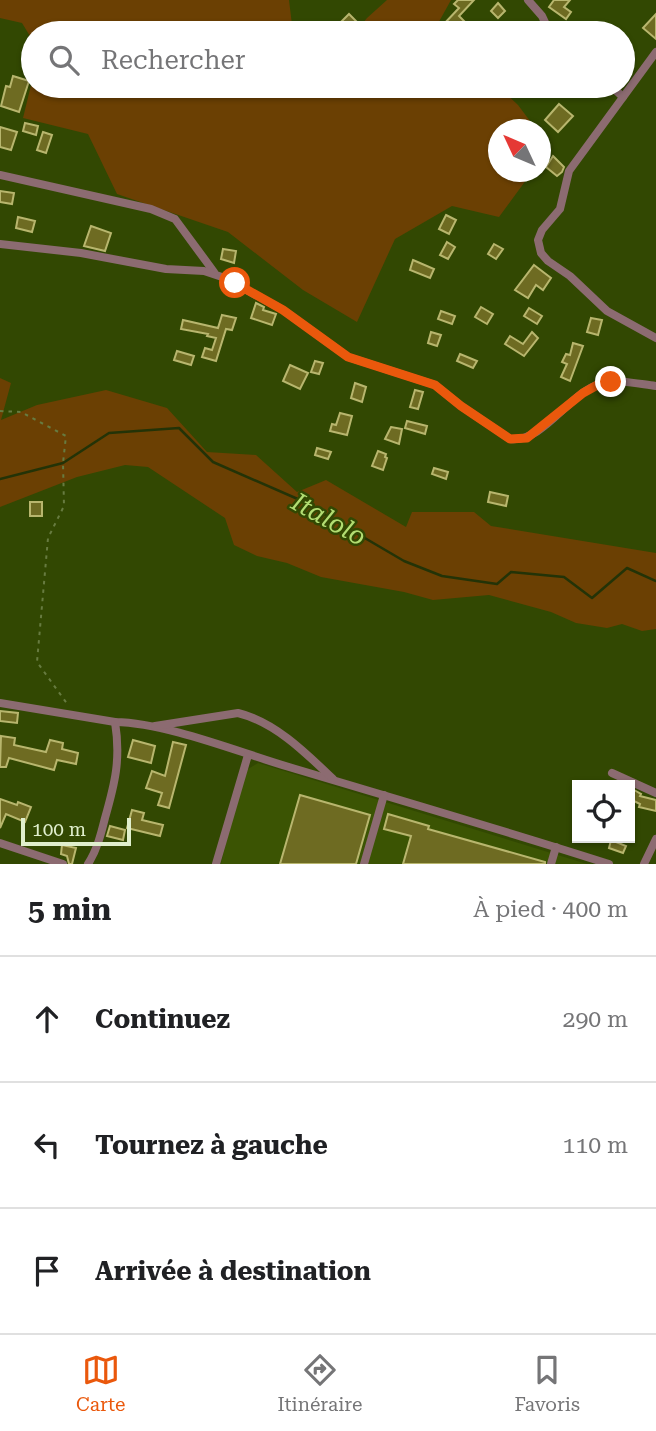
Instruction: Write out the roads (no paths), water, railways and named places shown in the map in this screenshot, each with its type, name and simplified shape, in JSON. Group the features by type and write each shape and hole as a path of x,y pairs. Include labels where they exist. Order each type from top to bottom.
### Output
{"street":[{"path":"528,0 544,21"},
{"path":"635,81 656,52"},
{"path":"622,98 569,172 560,209 542,230 538,246 548,261 570,276 607,311 656,338"},
{"path":"0,175 151,209 175,219 215,275"},
{"path":"0,244 81,253 106,260 166,269 204,271 215,275 283,310 348,357 435,385 510,439 519,440 533,434 575,399 601,383 656,386"},
{"path":"0,703 151,727 609,864"},
{"path":"151,727 238,713 247,715 290,740 335,781"},
{"path":"88,864 99,843 117,774 118,742 115,722"},
{"path":"216,864 248,755"},
{"path":"612,773 656,793"},
{"path":"364,864 384,795"},
{"path":"644,864 656,839"},
{"path":"0,843 63,864"},
{"path":"551,864 556,847"}],"waterway":[{"name":"Italolo","path":"0,479 63,463 109,433 179,428 213,462 300,500 404,561 442,576 497,584 511,572 564,577 592,598 627,568 656,581"}]}
